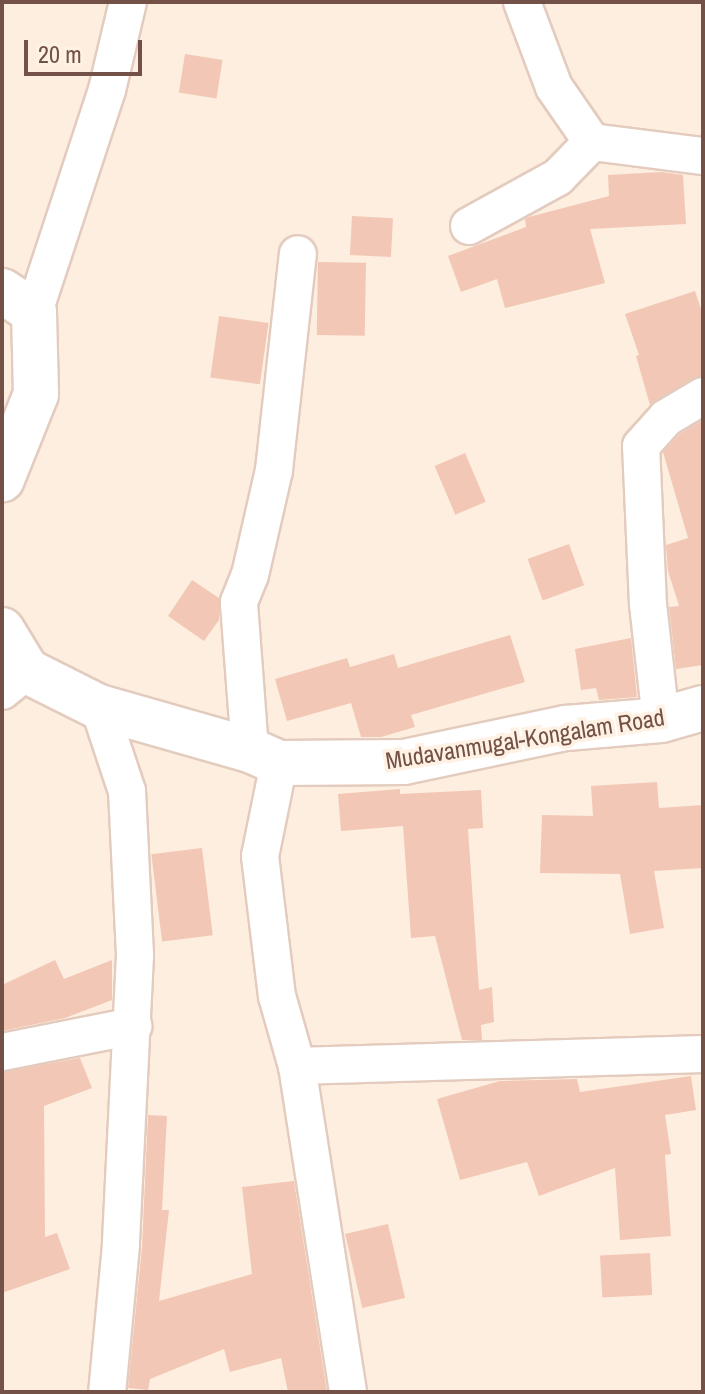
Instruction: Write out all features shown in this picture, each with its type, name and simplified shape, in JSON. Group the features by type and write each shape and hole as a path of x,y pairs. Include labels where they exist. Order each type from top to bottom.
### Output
{"street":[{"path":"2,479 36,394 18,301 107,90 128,2"},
{"path":"522,2 554,87 592,142 703,156"},
{"path":"469,226 558,177 592,142"},
{"path":"298,254 274,470 257,546 239,602 264,756 260,856 277,996 297,1066 348,1392"},
{"path":"661,720 648,605 641,446 666,418 703,396"},
{"name":"Mudavanmugal-Kongalam Road","path":"2,630 9,685 99,707 264,756 404,762 566,728 661,720 703,708"},
{"path":"99,707 127,791 135,955 121,1245 107,1392"},
{"path":"2,1052 133,1026"},
{"path":"297,1066 703,1054"}],"building":[{"path":"185,54 223,60 216,98 179,93"},
{"path":"661,172 683,175 686,224 590,229 605,283 505,308 497,279 461,292 448,256 526,227 525,219 529,217 609,196 608,175"},
{"path":"352,216 393,218 391,257 350,255"},
{"path":"318,262 366,263 365,336 317,335"},
{"path":"695,291 703,315 703,375 650,405 636,356 639,355 625,314"},
{"path":"219,316 269,323 260,384 210,377"},
{"path":"703,420 703,665 676,669 669,607 679,606 668,571 666,545 688,538 663,452 680,434"},
{"path":"465,453 486,502 455,515 435,466"},
{"path":"569,544 584,585 543,600 528,559"},
{"path":"192,580 219,598 219,620 204,641 168,616"},
{"path":"510,635 525,682 411,715 415,727 381,737 361,737 351,703 287,721 275,679 347,658 350,667 394,654 398,668"},
{"path":"631,638 637,697 599,700 596,688 581,690 575,649"},
{"path":"657,782 659,808 703,805 703,868 654,871 664,928 630,934 620,874 540,873 542,815 593,816 591,786"},
{"path":"400,789 400,794 481,790 483,828 468,829 479,990 492,987 494,1022 481,1025 482,1040 462,1040 435,936 411,938 403,826 341,831 338,794"},
{"path":"202,848 213,935 162,942 151,854"},
{"path":"55,960 64,979 112,960 112,1000 65,1018 2,1031 2,985"},
{"path":"80,1058 92,1088 44,1106 45,1237 57,1233 70,1269 2,1293 2,1072"},
{"path":"691,1076 696,1110 665,1115 671,1154 665,1155 671,1236 620,1240 615,1168 539,1196 527,1162 460,1180 437,1099 500,1081 577,1079 580,1092"},
{"path":"148,1115 167,1116 162,1210 169,1210 159,1301 252,1274 242,1187 294,1181 327,1392 288,1392 281,1358 230,1372 224,1349 150,1379 148,1390 128,1388 142,1247"},
{"path":"388,1224 405,1298 362,1308 345,1234"},
{"path":"650,1253 652,1295 602,1298 600,1256"}]}
